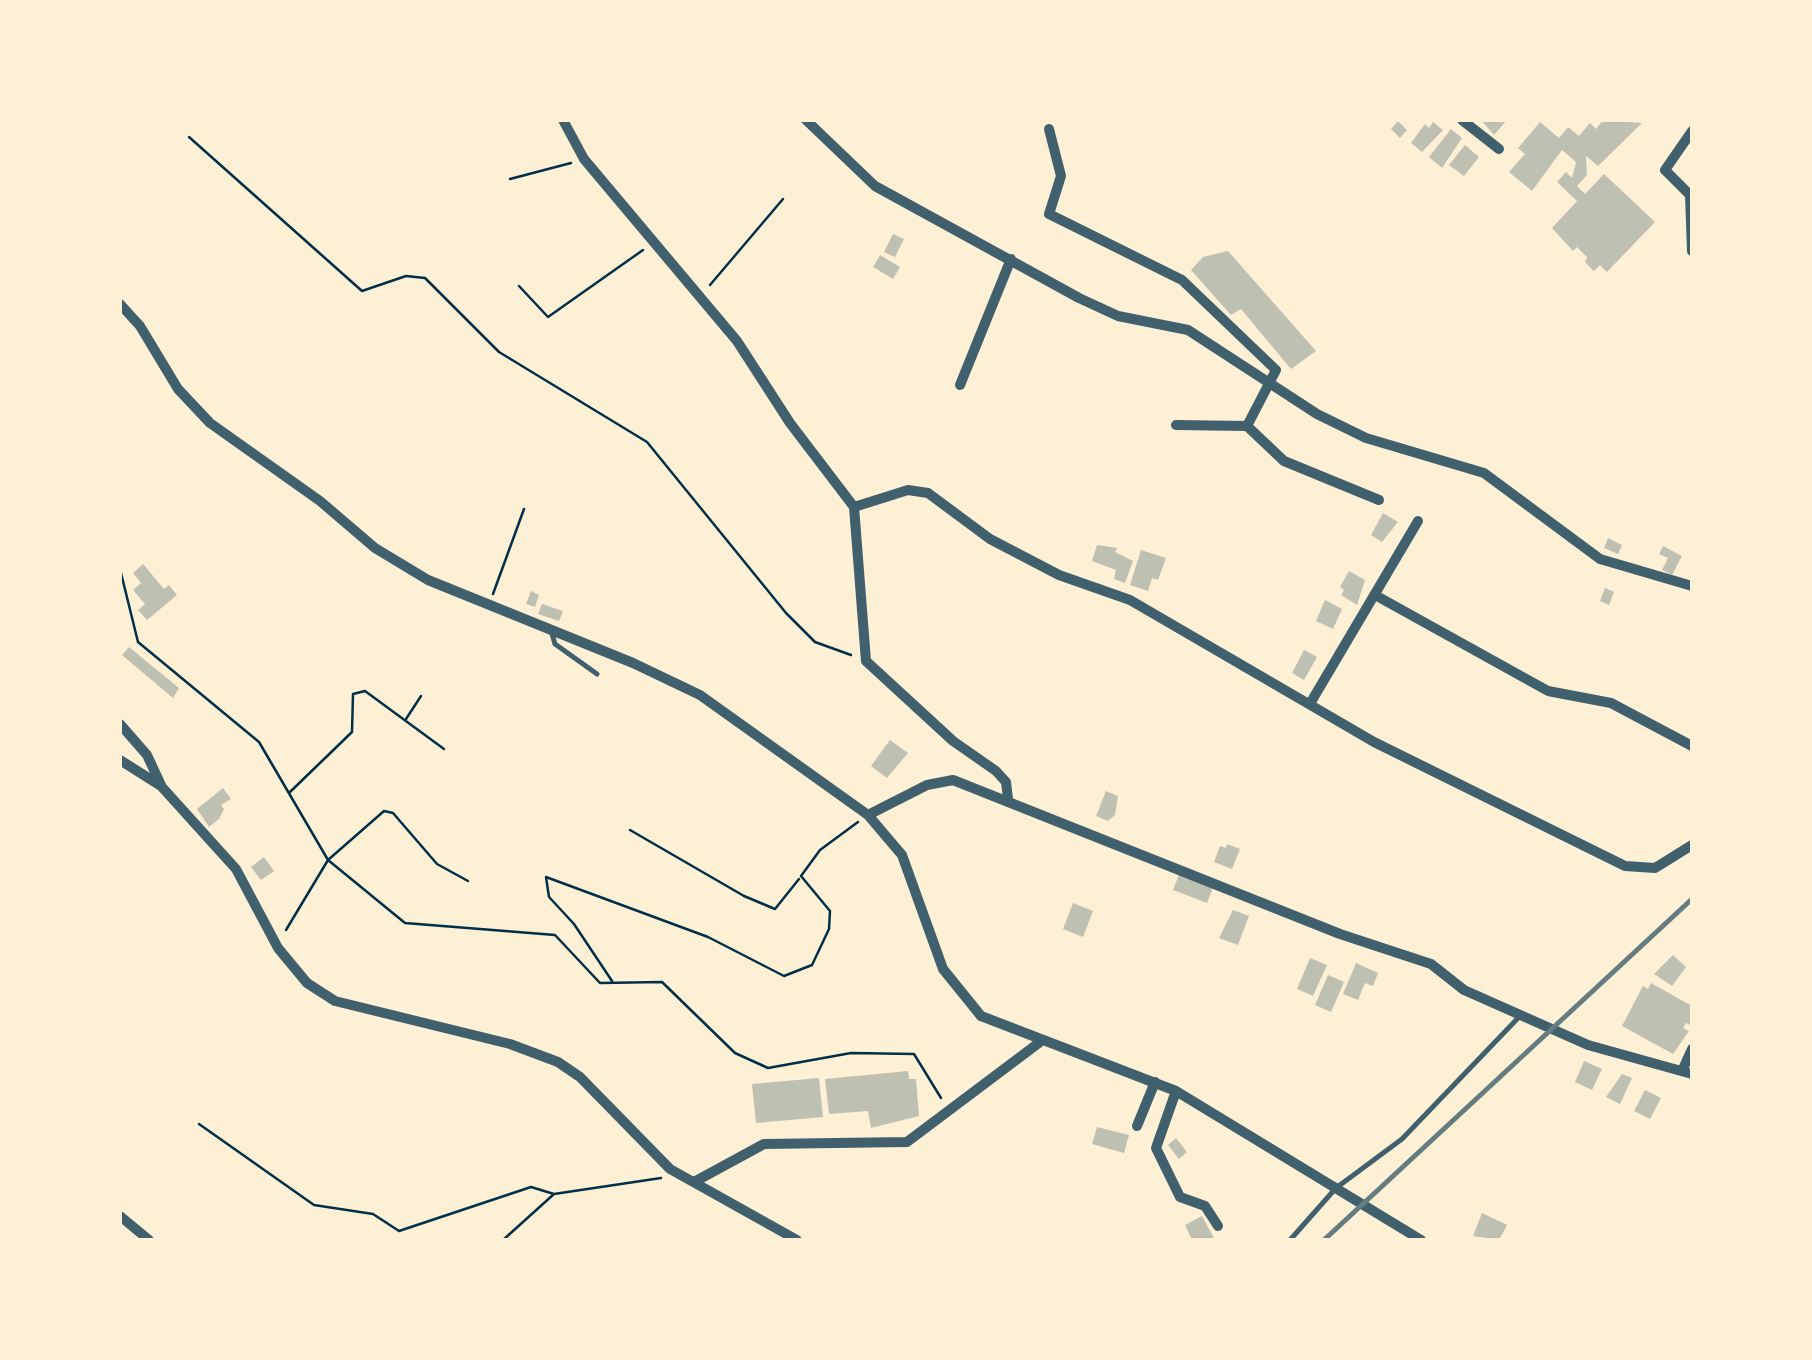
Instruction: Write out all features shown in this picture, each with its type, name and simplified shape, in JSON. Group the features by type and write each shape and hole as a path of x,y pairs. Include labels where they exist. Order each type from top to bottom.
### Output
{"street":[{"path":"563,120 584,159 651,244 737,340 790,423 854,506 866,661 952,741 996,771 1006,782 1008,799"},
{"path":"806,120 875,186 1011,260 1118,316 1188,330 1366,438 1484,472 1600,559 1688,586"},
{"path":"1462,120 1499,149"},
{"path":"1049,129 1060,176 1049,214 1182,280 1276,370 1247,426"},
{"path":"1692,131 1665,170 1690,196 1692,251"},
{"path":"960,384 1011,260"},
{"path":"120,304 140,326 178,388 210,423 320,501 375,548 428,580 700,695 868,815 902,855 943,969 981,1016 1176,1092 1421,1240"},
{"path":"1176,425 1247,426 1284,462 1379,500"},
{"path":"854,506 908,490 928,493 990,539 1059,574 1130,600 1374,742 1625,866 1655,868 1692,844"},
{"path":"1311,702 1418,521"},
{"path":"1375,594 1548,690 1611,703 1692,746"},
{"path":"120,724 147,755 161,786"},
{"path":"120,760 161,786 236,869 277,945 307,982 335,1001 510,1044 558,1062 580,1077 600,1102 675,1171 797,1240"},
{"path":"868,815 928,785 953,780 1340,934 1431,964 1464,990 1588,1045 1687,1072 1692,1049"},
{"path":"694,1182 764,1144 906,1142 1040,1042"},
{"path":"1137,1126 1155,1082"},
{"path":"1176,1092 1156,1148 1180,1197 1205,1206 1218,1226"},
{"path":"120,1216 149,1240"}],"lane":[{"path":"552,630 555,644 597,674"},
{"path":"1290,1240 1336,1188 1402,1139 1522,1014"}],"path":[{"path":"188,137 362,291 406,276 425,278 499,352 646,442 786,613 815,642 866,661"},
{"path":"510,179 584,159"},
{"path":"700,298 783,199"},
{"path":"519,286 548,317 651,244"},
{"path":"489,604 524,509"},
{"path":"120,569 138,642 259,742 328,860 406,923 555,934 600,983 662,982 734,1053 768,1068 851,1053 914,1054 950,1112"},
{"path":"289,793 352,732 353,694 364,691 444,749"},
{"path":"405,721 421,696"},
{"path":"277,945 328,860 384,811 393,813 437,864 468,881"},
{"path":"630,830 744,896 775,909 820,850 868,815"},
{"path":"613,982 574,924 549,896 546,877 708,937 784,976 812,965 829,929 830,911 801,876"},
{"path":"200,1124 314,1206 373,1214 399,1231 530,1186 554,1194 624,1180 652,1182 675,1171"},
{"path":"504,1240 554,1194"}],"building":[{"path":"1481,120 1507,120 1494,135"},
{"path":"1603,120 1642,123 1598,166 1586,156 1587,175 1577,186 1585,194 1604,174 1655,222 1607,272 1600,265 1594,271 1585,262 1587,257 1577,247 1573,251 1552,228 1577,201 1557,182 1566,172 1572,178 1576,162 1562,150 1532,191 1509,172 1525,154 1518,148 1540,122 1559,138 1568,127 1579,136 1590,123 1596,129"},
{"path":"1398,121 1407,130 1400,138 1391,129"},
{"path":"1433,122 1443,130 1422,152 1411,143 1425,124 1429,128"},
{"path":"1451,129 1462,138 1442,168 1429,157"},
{"path":"1465,145 1479,157 1464,176 1449,165"},
{"path":"893,234 904,239 895,257 884,252"},
{"path":"1228,251 1316,351 1291,369 1241,309 1231,315 1191,270 1203,257"},
{"path":"880,255 900,267 893,279 873,267"},
{"path":"1383,513 1398,522 1382,542 1371,535"},
{"path":"1608,538 1622,545 1618,554 1604,548"},
{"path":"1097,545 1117,548 1115,552 1133,561 1125,583 1114,579 1116,570 1092,561"},
{"path":"1663,546 1682,556 1672,575 1662,570 1668,558 1659,554"},
{"path":"1141,550 1166,558 1158,580 1152,578 1148,591 1130,585"},
{"path":"143,564 164,589 169,585 177,595 147,620 138,610 145,604 133,590 141,583 133,573"},
{"path":"1349,571 1365,580 1357,605 1341,595 1344,590 1340,587"},
{"path":"1605,588 1614,592 1609,605 1600,601"},
{"path":"531,591 539,595 535,607 526,604"},
{"path":"1325,600 1342,609 1333,629 1316,621"},
{"path":"542,604 563,611 559,621 538,614"},
{"path":"129,647 179,688 173,698 122,655"},
{"path":"1304,650 1317,657 1304,680 1292,673"},
{"path":"890,740 908,753 887,778 871,766"},
{"path":"223,788 231,799 221,805 224,809 219,819 209,827 197,809"},
{"path":"1106,791 1118,796 1115,815 1108,821 1096,816"},
{"path":"1227,844 1240,849 1232,869 1214,862 1220,846 1226,848"},
{"path":"264,857 274,871 261,880 251,867"},
{"path":"1180,872 1214,885 1207,903 1173,890"},
{"path":"1073,903 1093,911 1083,937 1063,929"},
{"path":"1233,910 1249,916 1238,945 1219,938"},
{"path":"1673,955 1686,967 1672,986 1654,974"},
{"path":"1310,958 1327,965 1313,996 1297,989"},
{"path":"1356,963 1378,973 1373,986 1365,983 1358,1000 1343,994"},
{"path":"1328,975 1344,982 1331,1012 1315,1005"},
{"path":"1651,983 1692,1006 1692,1026 1686,1023 1683,1028 1689,1031 1673,1054 1622,1026 1643,986 1648,989"},
{"path":"1584,1061 1602,1069 1592,1090 1575,1082"},
{"path":"908,1071 909,1079 916,1079 919,1116 871,1128 868,1111 829,1114 825,1079"},
{"path":"1622,1074 1632,1078 1620,1104 1606,1097"},
{"path":"819,1078 823,1117 756,1123 752,1084"},
{"path":"1645,1090 1661,1098 1650,1119 1634,1111"},
{"path":"1097,1127 1129,1135 1124,1153 1092,1144"},
{"path":"1176,1138 1187,1152 1179,1159 1168,1145"},
{"path":"1482,1213 1507,1225 1499,1240 1473,1236"},
{"path":"1202,1216 1215,1240 1192,1240 1185,1225"}],"railway":[{"path":"1324,1240 1692,899"}]}
